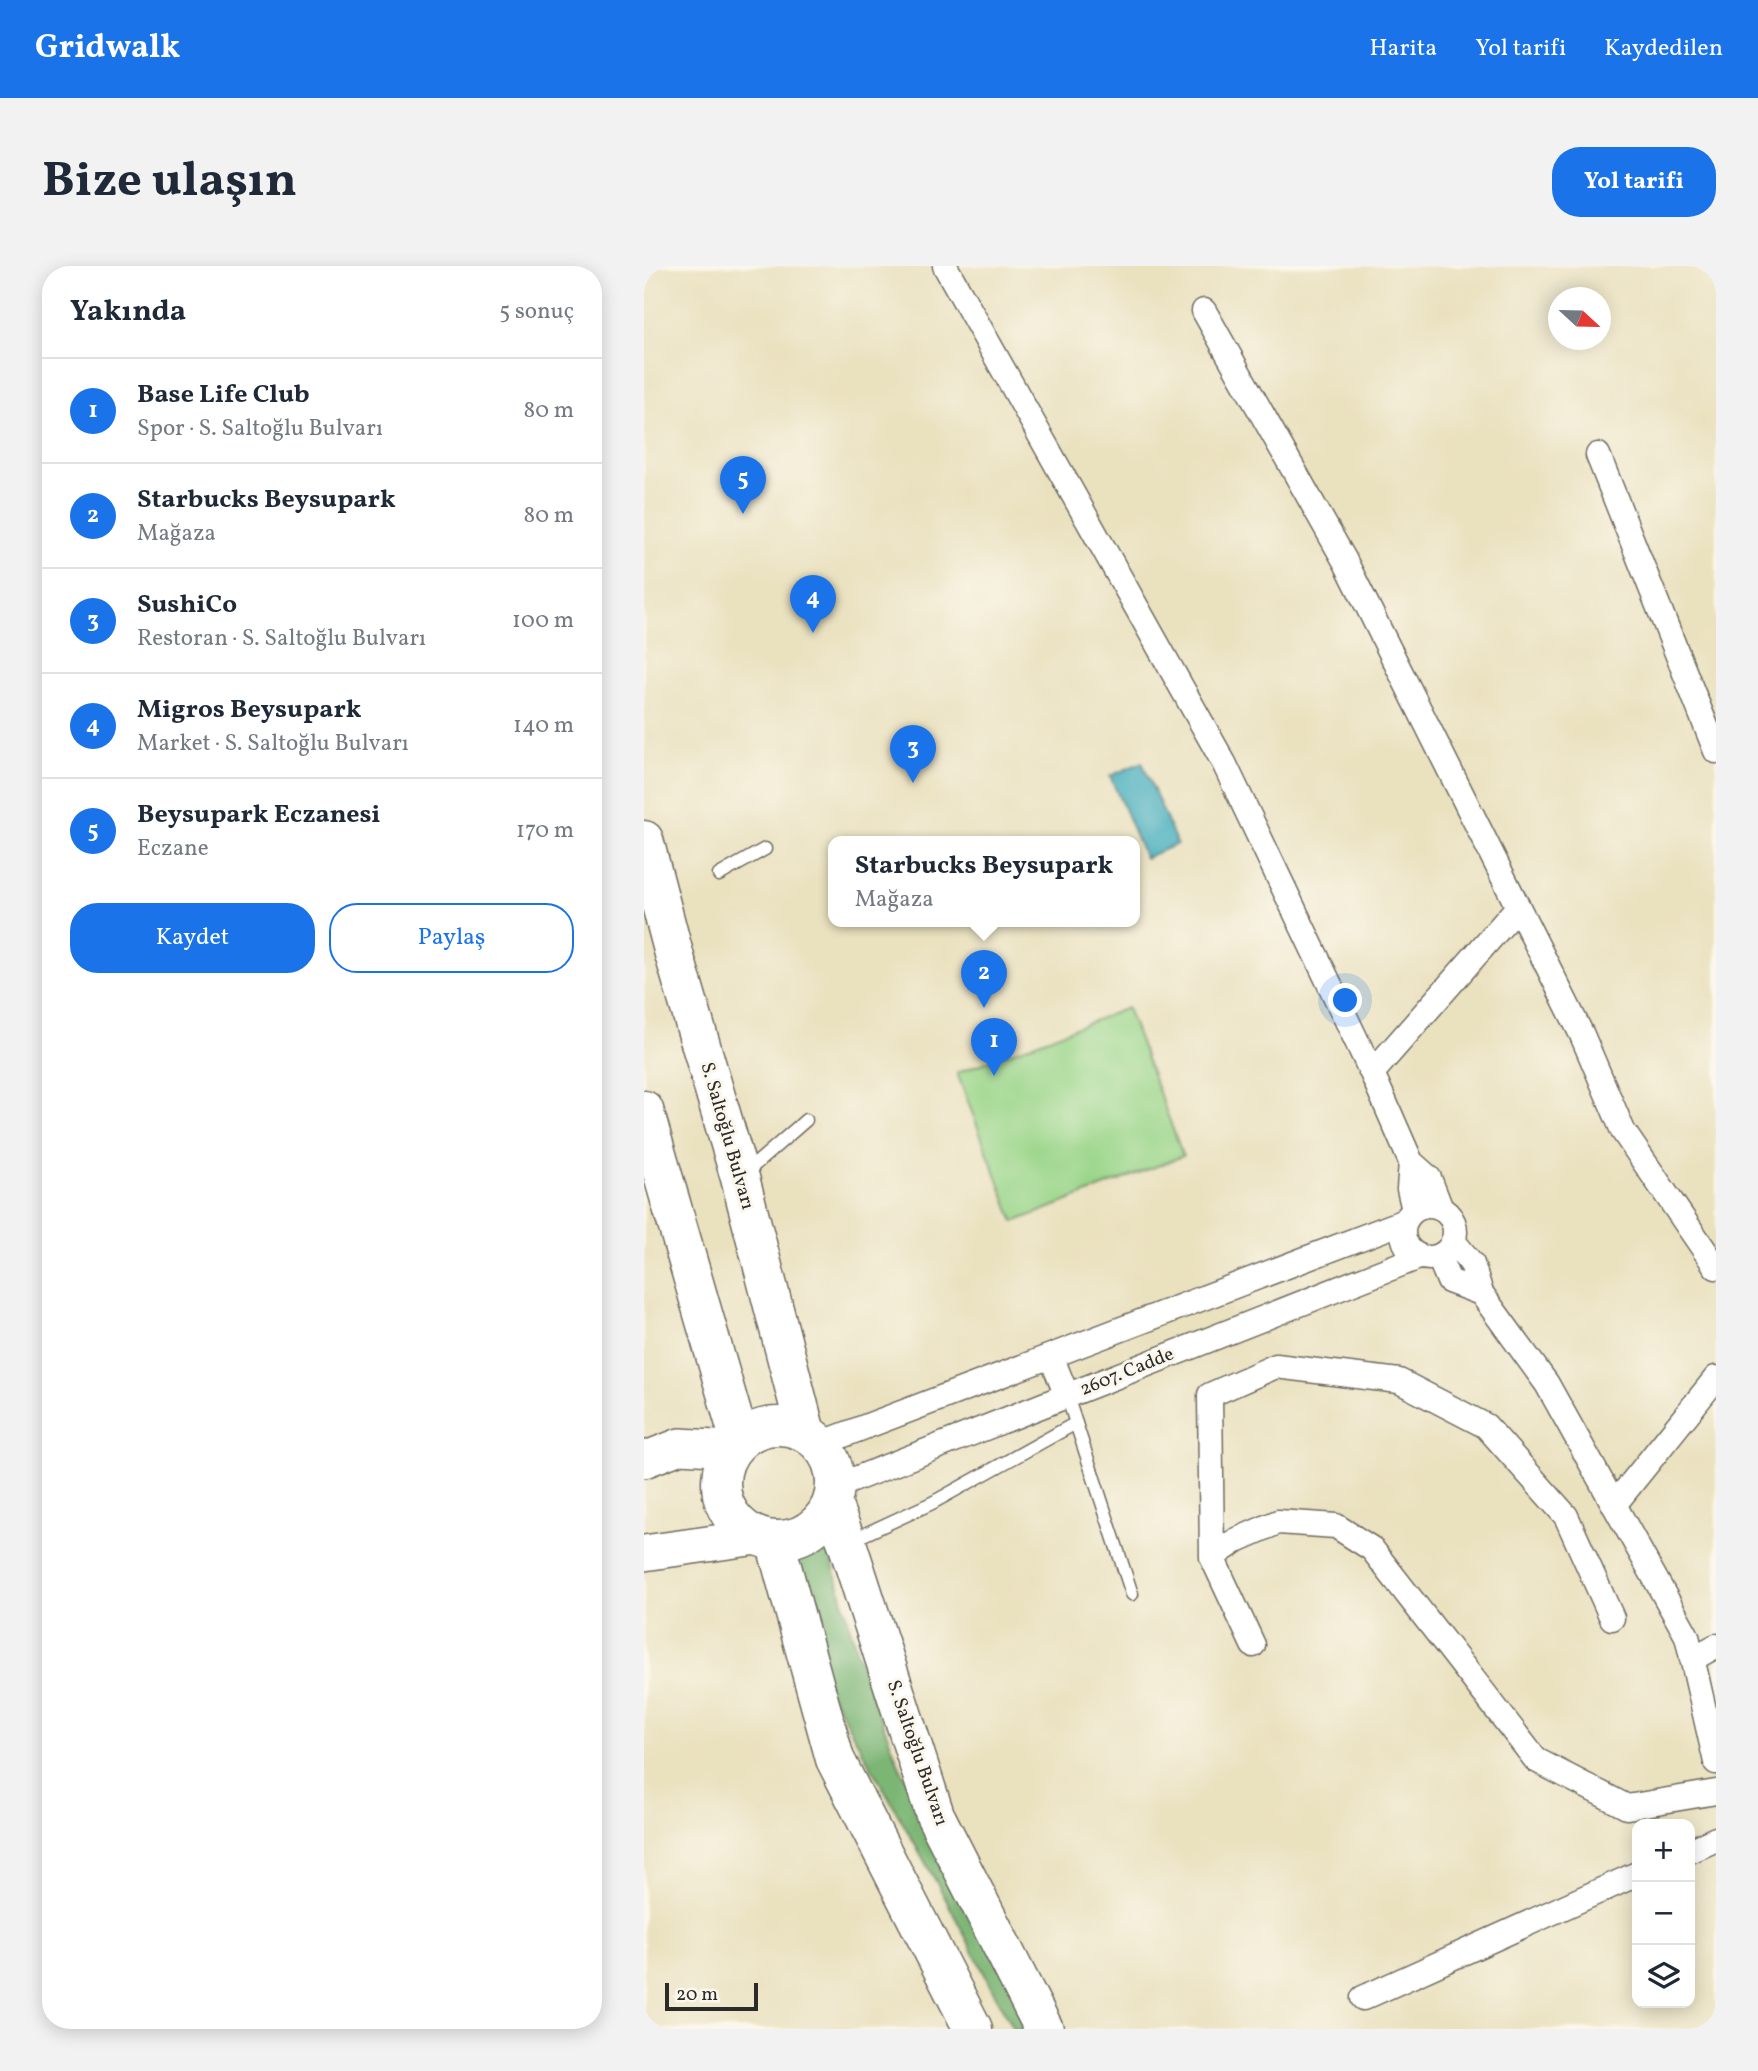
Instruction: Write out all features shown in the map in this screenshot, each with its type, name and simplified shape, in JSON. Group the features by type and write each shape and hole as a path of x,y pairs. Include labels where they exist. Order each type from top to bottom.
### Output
{"main road":[{"name":"S. Saltoğlu Bulvarı","path":"644,840 674,954 813,1438 829,1457 835,1471 834,1495 847,1542 935,1815 1044,2029"},
{"path":"644,1110 736,1444"},
{"path":"813,1438 789,1427 771,1426 736,1444 727,1456 722,1475 722,1494 728,1512 740,1527 766,1539 793,1539 809,1532 823,1520 834,1495"},
{"path":"766,1539 835,1759 973,2029"}],"street":[{"path":"945,266 1224,763 1372,1073 1411,1162 1429,1178 1441,1209 1451,1219 1455,1234 1437,1251 1412,1253 1403,1238 1409,1216 1411,1162"},
{"path":"1204,312 1345,561 1582,1035 1623,1131 1716,1267"},
{"path":"1598,455 1716,751"},
{"path":"1372,1073 1518,907"},
{"path":"813,1438 1051,1356 1409,1216 1427,1206 1441,1209"},
{"path":"1437,1251 1449,1281 1481,1293 1547,1384 1687,1636 1716,1762"},
{"name":"2607. Cadde","path":"834,1495 1067,1396 1437,1251"},
{"path":"1051,1356 1067,1396"},
{"path":"1253,1645 1212,1557 1210,1395 1276,1366 1399,1381 1486,1426 1566,1516 1612,1618"},
{"path":"1614,1504 1716,1378"},
{"path":"644,1460 680,1446 736,1444"},
{"path":"1212,1557 1237,1540 1278,1521 1336,1526 1372,1549 1536,1760 1627,1807 1716,1792"},
{"path":"644,1553 766,1539"},
{"path":"1692,1660 1716,1646"},
{"path":"1695,1849 1716,1839"},
{"path":"1363,1998 1632,1876"}],"lane":[{"path":"719,875 765,849"},
{"path":"740,1178 806,1120"},
{"path":"1067,1396 1132,1594"},
{"path":"847,1542 932,1503 1076,1423"}],"green space":[{"path":"1127,1008 1183,1156 1014,1222 957,1073"},
{"path":"827,1542 856,1650 900,1767 1033,2029 1013,2029 951,1908 824,1680 769,1563 801,1555"}],"water":[{"path":"1142,762 1177,844 1145,858 1140,846 1140,836 1136,836 1110,776"}],"place":[{"name":"Beysupark Eczanesi","path":"743,514"},
{"name":"Migros Beysupark","path":"813,633"},
{"name":"SushiCo","path":"913,783"},
{"name":"Starbucks Beysupark","path":"984,1008"},
{"name":"Base Life Club","path":"994,1076"}]}
